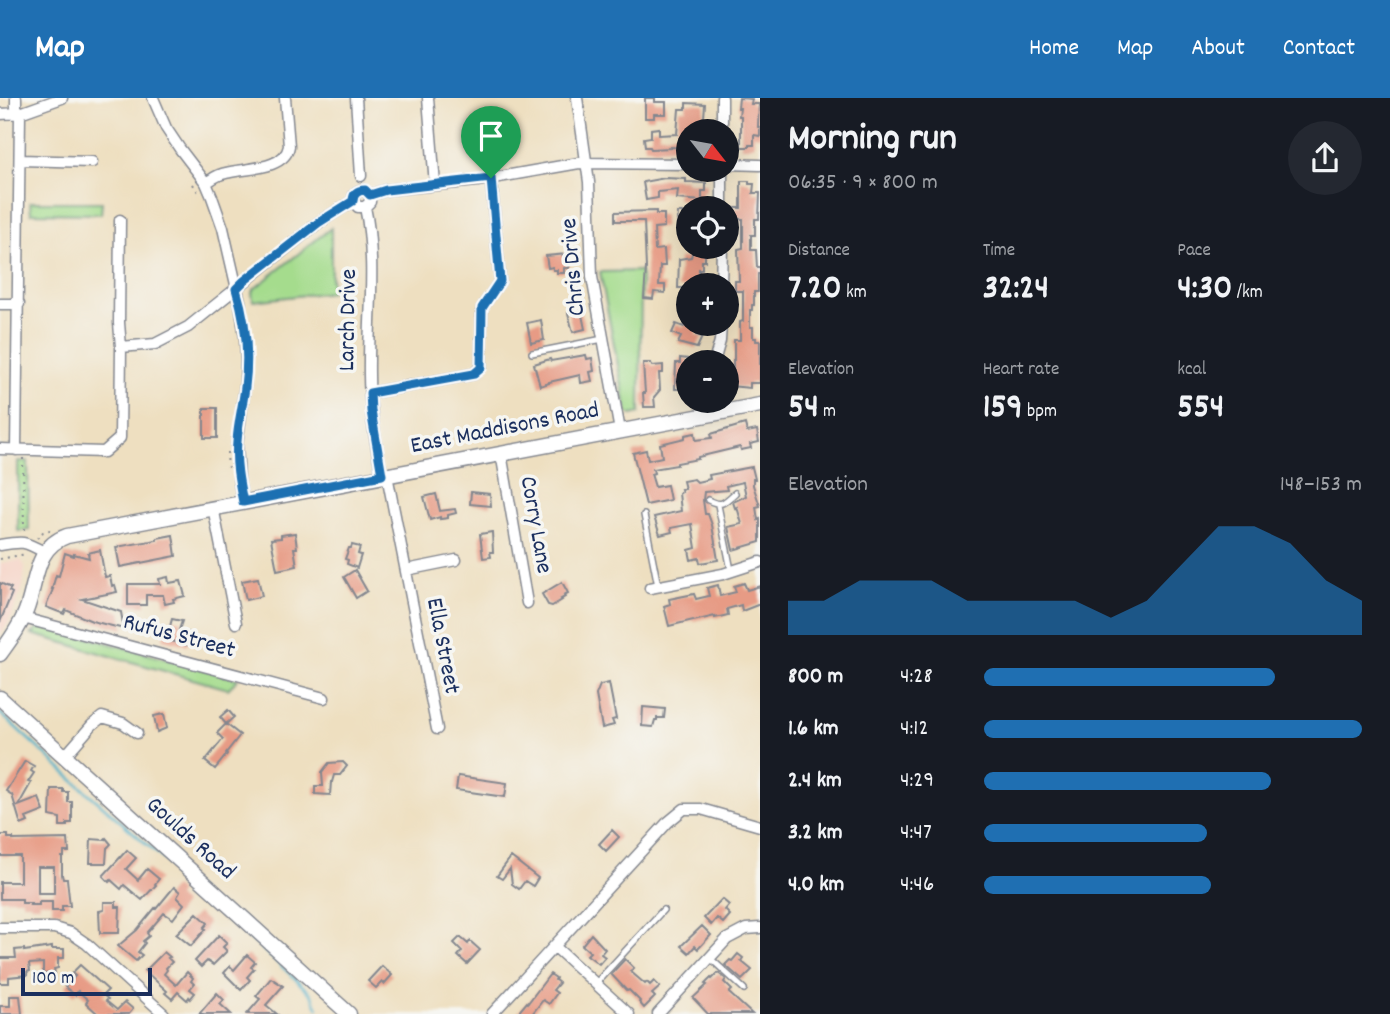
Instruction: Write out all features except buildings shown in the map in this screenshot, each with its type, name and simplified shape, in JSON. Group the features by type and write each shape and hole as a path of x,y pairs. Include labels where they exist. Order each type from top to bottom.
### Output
{"street":[{"path":"16,98 16,107 20,113 20,450"},
{"path":"0,114 20,113 62,98"},
{"path":"153,98 166,128 206,183 223,228 243,318 245,384 237,444 243,502"},
{"path":"206,183 222,173 275,164 285,157 289,146 285,98"},
{"path":"356,98 361,176"},
{"path":"428,98 435,185"},
{"name":"Chris Drive","path":"578,98 591,210 592,277 620,431"},
{"path":"722,98 722,119"},
{"path":"20,160 92,162"},
{"path":"370,195 386,190 491,178 579,163 676,164"},
{"path":"739,164 760,164"},
{"path":"370,393 474,374 481,368 482,308 500,281 491,178"},
{"path":"121,347 155,344 188,327 318,223 353,201 355,194 361,190 370,195 370,202 365,207 358,207 353,201"},
{"name":"Larch Drive","path":"365,207 370,230 372,287 369,362 371,411 384,475"},
{"path":"0,449 104,452 120,438 120,220"},
{"path":"0,304 19,304"},
{"name":"East Maddisons Road","path":"739,406 760,405"},
{"name":"East Maddisons Road","path":"40,547 67,536 620,431 688,413"},
{"name":"Corry Lane","path":"501,453 527,603"},
{"name":"Ella Street","path":"384,475 406,570 437,729"},
{"path":"213,508 236,623"},
{"path":"0,545 25,542 40,547 31,595 23,618 0,654"},
{"name":"Ella Street","path":"406,570 456,560"},
{"path":"654,587 731,571 760,562"},
{"name":"Rufus Street","path":"23,618 324,698"},
{"name":"Goulds Road","path":"0,698 347,1013"},
{"path":"65,757 92,725 102,718 123,723 137,733"},
{"path":"492,1014 667,823 684,809 701,809 760,826"},
{"path":"0,928 54,928 71,933 87,944 164,1014"},
{"path":"658,1014 733,935 746,929 760,928"},
{"path":"554,946 629,1014"}],"lane":[{"path":"532,353 603,340"},
{"path":"708,500 718,505 735,493"},
{"path":"718,505 731,571"},
{"path":"644,515 654,587"},
{"path":"596,983 663,910"},
{"path":"709,958 744,989"}],"path":[{"path":"192,182 200,194"},
{"path":"227,448 229,475"},
{"path":"20,450 24,533"},
{"path":"40,547 41,534 54,529"},
{"path":"0,559 29,553"}],"shaded area":[{"path":"21,560 25,567 23,586 9,622 0,635 0,563"}],"green space":[{"path":"30,202 102,202 101,214 31,213"},
{"path":"331,228 331,292 253,301 254,289"},
{"path":"641,271 640,413 632,415 627,412 600,272"},
{"path":"18,461 28,461 29,530 18,531"},
{"path":"43,625 238,679 228,689 32,634"}],"waterway":[{"path":"0,713 291,975 311,994 318,1008"}],"route":[{"path":"491,178 500,281 482,308 481,368 474,374 370,393 382,475 243,502 237,444 245,384 246,338 236,289 318,223 353,201 357,191 365,190 370,195 386,190 491,178"}]}
